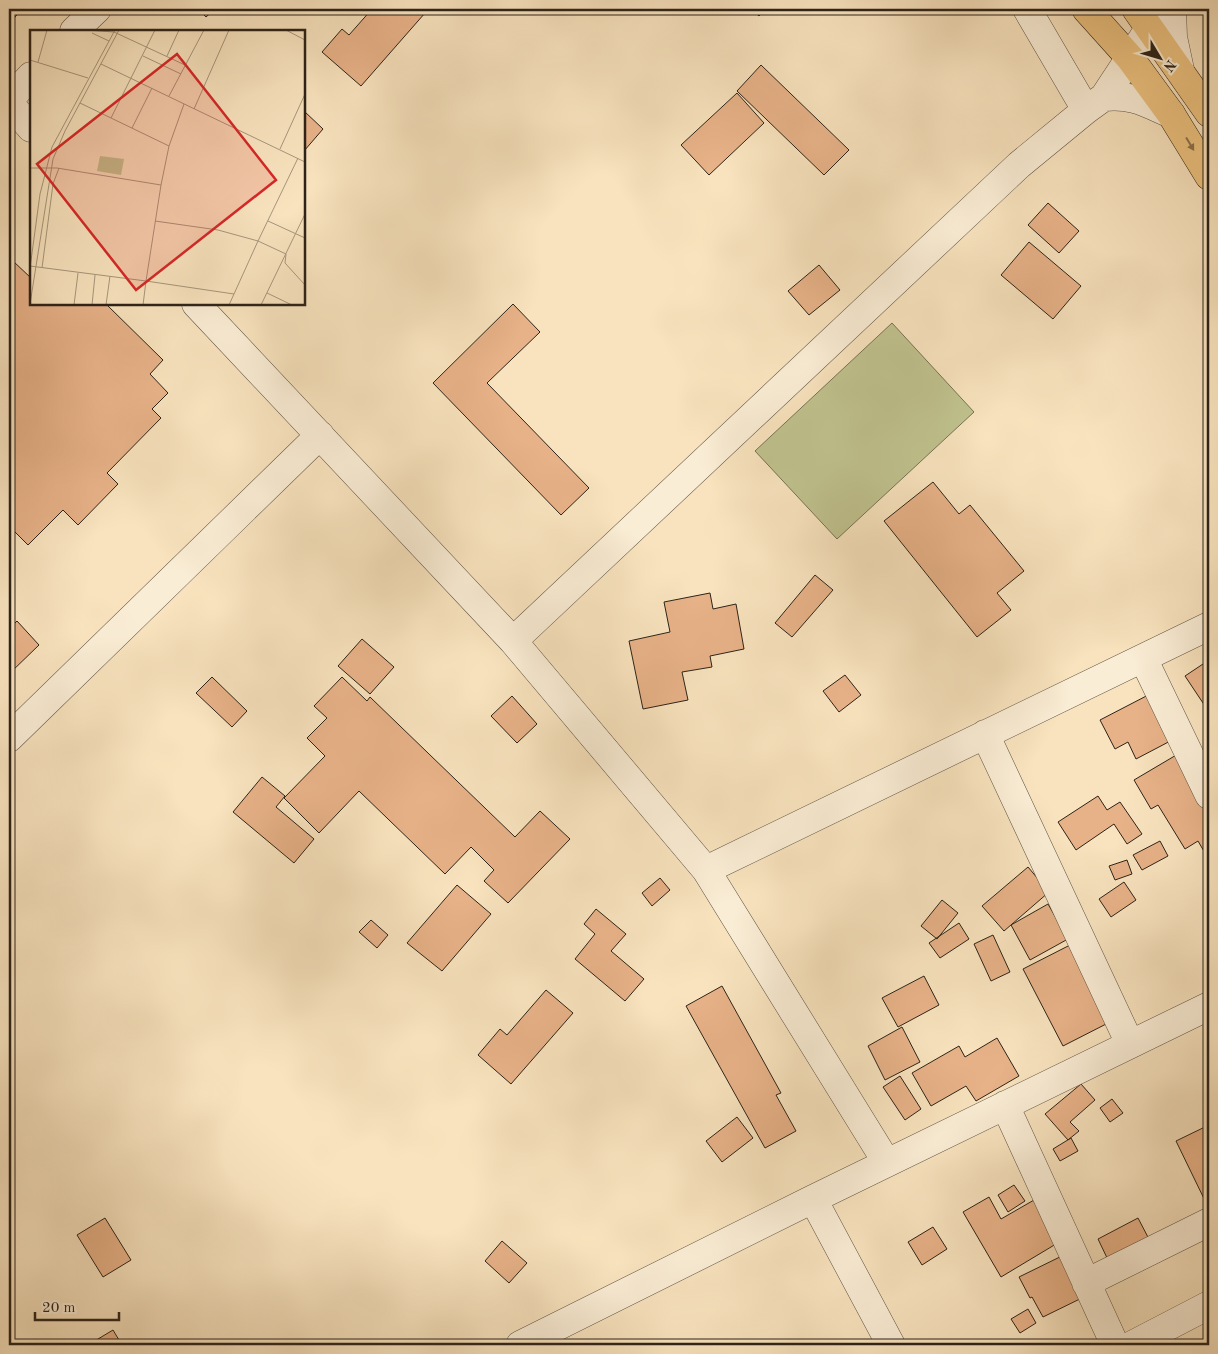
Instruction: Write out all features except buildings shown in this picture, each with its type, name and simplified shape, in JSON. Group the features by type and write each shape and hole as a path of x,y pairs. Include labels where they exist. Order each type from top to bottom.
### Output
{"main road":[{"path":"1086,9 1130,58 1171,114 1209,176"},
{"path":"1149,15 1180,70 1209,113"}],"street":[{"path":"75,30 97,9"},
{"path":"1027,9 1095,104"},
{"path":"1172,9 1172,37 1180,70"},
{"path":"513,641 1020,165 1095,104 1130,58 1149,15"},
{"path":"30,77 9,102 30,127"},
{"path":"1095,104 1120,95 1136,98 1171,114"},
{"path":"197,305 513,641 706,870 887,1163"},
{"path":"9,738 320,435"},
{"path":"706,870 1209,626"},
{"path":"1143,658 1209,795"},
{"path":"985,734 1130,1044"},
{"path":"520,1345 813,1199 1209,1006"},
{"path":"1005,1105 1115,1345"},
{"path":"813,1199 891,1345"},
{"path":"1086,1283 1209,1222"},
{"path":"1132,1345 1209,1306"}],"green space":[{"path":"892,323 974,412 837,539 755,451"}]}
